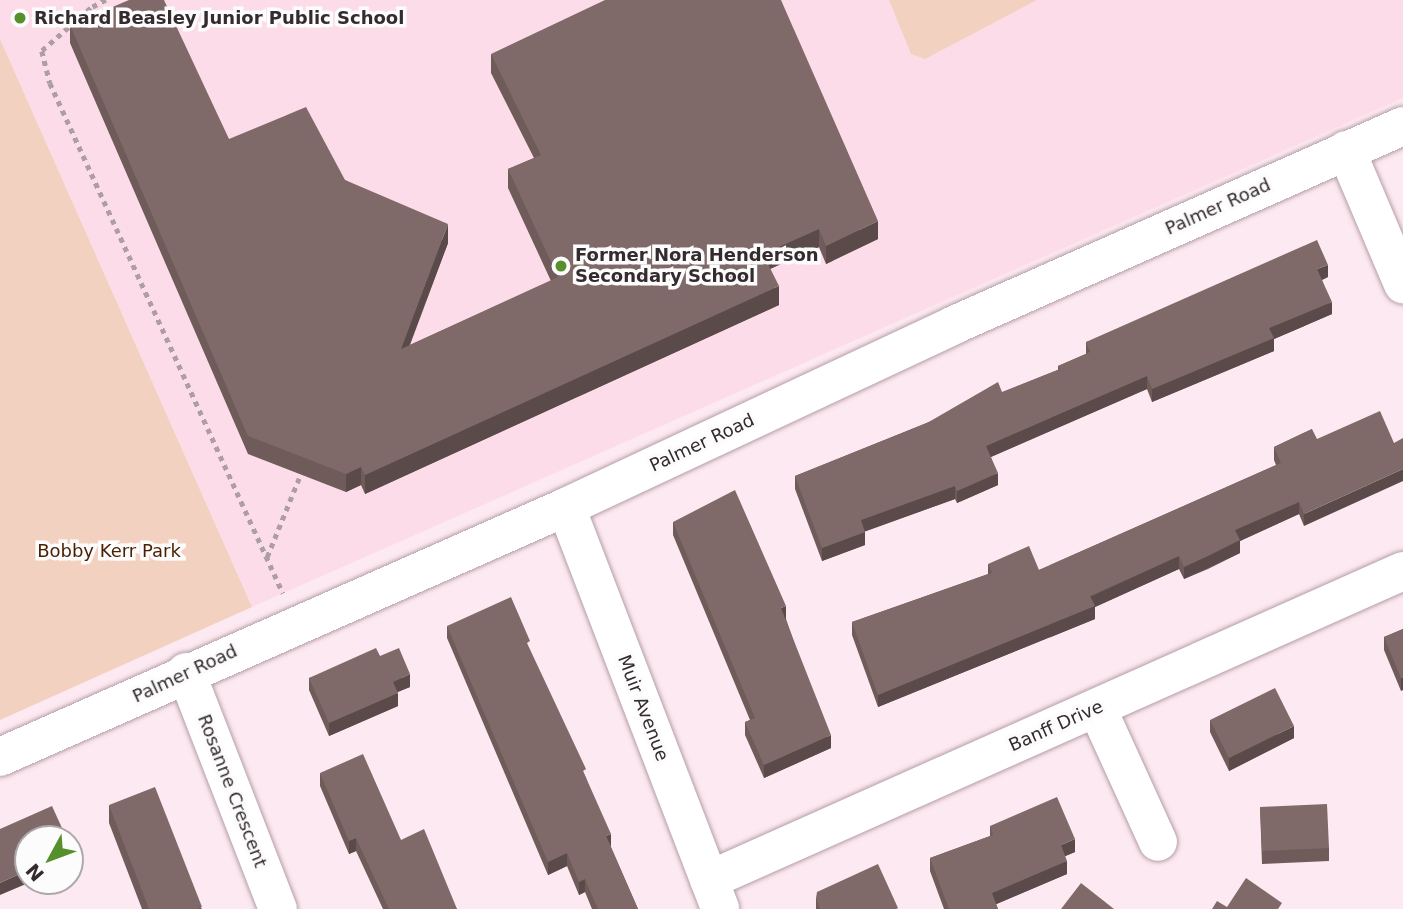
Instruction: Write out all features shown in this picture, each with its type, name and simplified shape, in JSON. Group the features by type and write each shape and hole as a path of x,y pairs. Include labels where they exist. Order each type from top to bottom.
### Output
{"street":[{"name":"Palmer Road","path":"0,757 186,672 566,507 966,319 1403,126"},
{"path":"1346,150 1403,284"},
{"name":"Muir Avenue","path":"566,507 715,895"},
{"name":"Banff Drive","path":"715,895 1097,708 1403,571"},
{"name":"Rosanne Crescent","path":"186,672 278,909"},
{"path":"1097,708 1158,842"}],"path":[{"path":"106,0 91,8 42,51 50,83 297,623"},
{"path":"266,557 299,478"}],"shaded area":[{"name":"Former Nora Henderson Secondary School","path":"0,0 1403,0 1403,98 252,607 0,39"}],"green space":[{"path":"889,0 1037,0 925,59 911,54"},
{"name":"Bobby Kerr Park","path":"0,39 252,607 0,720"}],"building":[{"path":"129,0 164,0 229,139 306,107 345,180 448,224 401,349 558,277 508,169 541,155 491,54 605,0 781,0 878,221 826,246 819,229 763,254 779,286 365,475 361,467 346,474 248,436 70,25"},
{"path":"1317,240 1328,265 1317,269 1332,302 1269,328 1274,338 1152,389 1147,376 986,446 998,473 957,491 955,486 861,520 865,532 822,548 795,476 927,423 998,382 1002,392 1060,369 1058,366 1090,352 1086,342"},
{"path":"1380,411 1394,443 1403,438 1403,469 1304,514 1299,502 1235,530 1240,540 1208,556 1184,567 1179,556 1090,596 1095,606 878,695 852,622 992,573 988,564 1029,546 1039,570 1281,463 1274,447 1312,429 1317,439"},
{"path":"735,490 786,606 781,608 831,735 764,765 745,722 755,718 673,522"},
{"path":"511,597 530,641 527,643 586,769 583,771 611,834 606,836 638,909 598,909 585,879 579,882 567,853 548,862 447,626"},
{"path":"1403,629 1403,677 1401,678 1384,637"},
{"path":"376,648 380,656 399,648 410,674 393,682 398,693 329,723 309,678"},
{"path":"1275,688 1294,726 1229,758 1210,720"},
{"path":"363,754 401,840 424,829 457,909 389,909 356,838 349,841 320,773"},
{"path":"155,787 202,907 197,909 149,909 109,805"},
{"path":"1057,797 1075,839 1061,845 1067,861 992,893 998,909 949,909 930,858 993,835 990,826"},
{"path":"1327,804 1329,848 1262,851 1260,807"},
{"path":"52,806 61,825 14,825 14,876 0,883 0,829"},
{"path":"878,864 898,908 820,909 817,892"},
{"path":"1246,878 1282,903 1278,909 1212,909 1217,901 1227,907"},
{"path":"1081,883 1114,909 1061,909"}],"place":[{"name":"Richard Beasley Junior Public School","path":"20,18"},
{"name":"Former Nora Henderson Secondary School","path":"561,266"}]}
